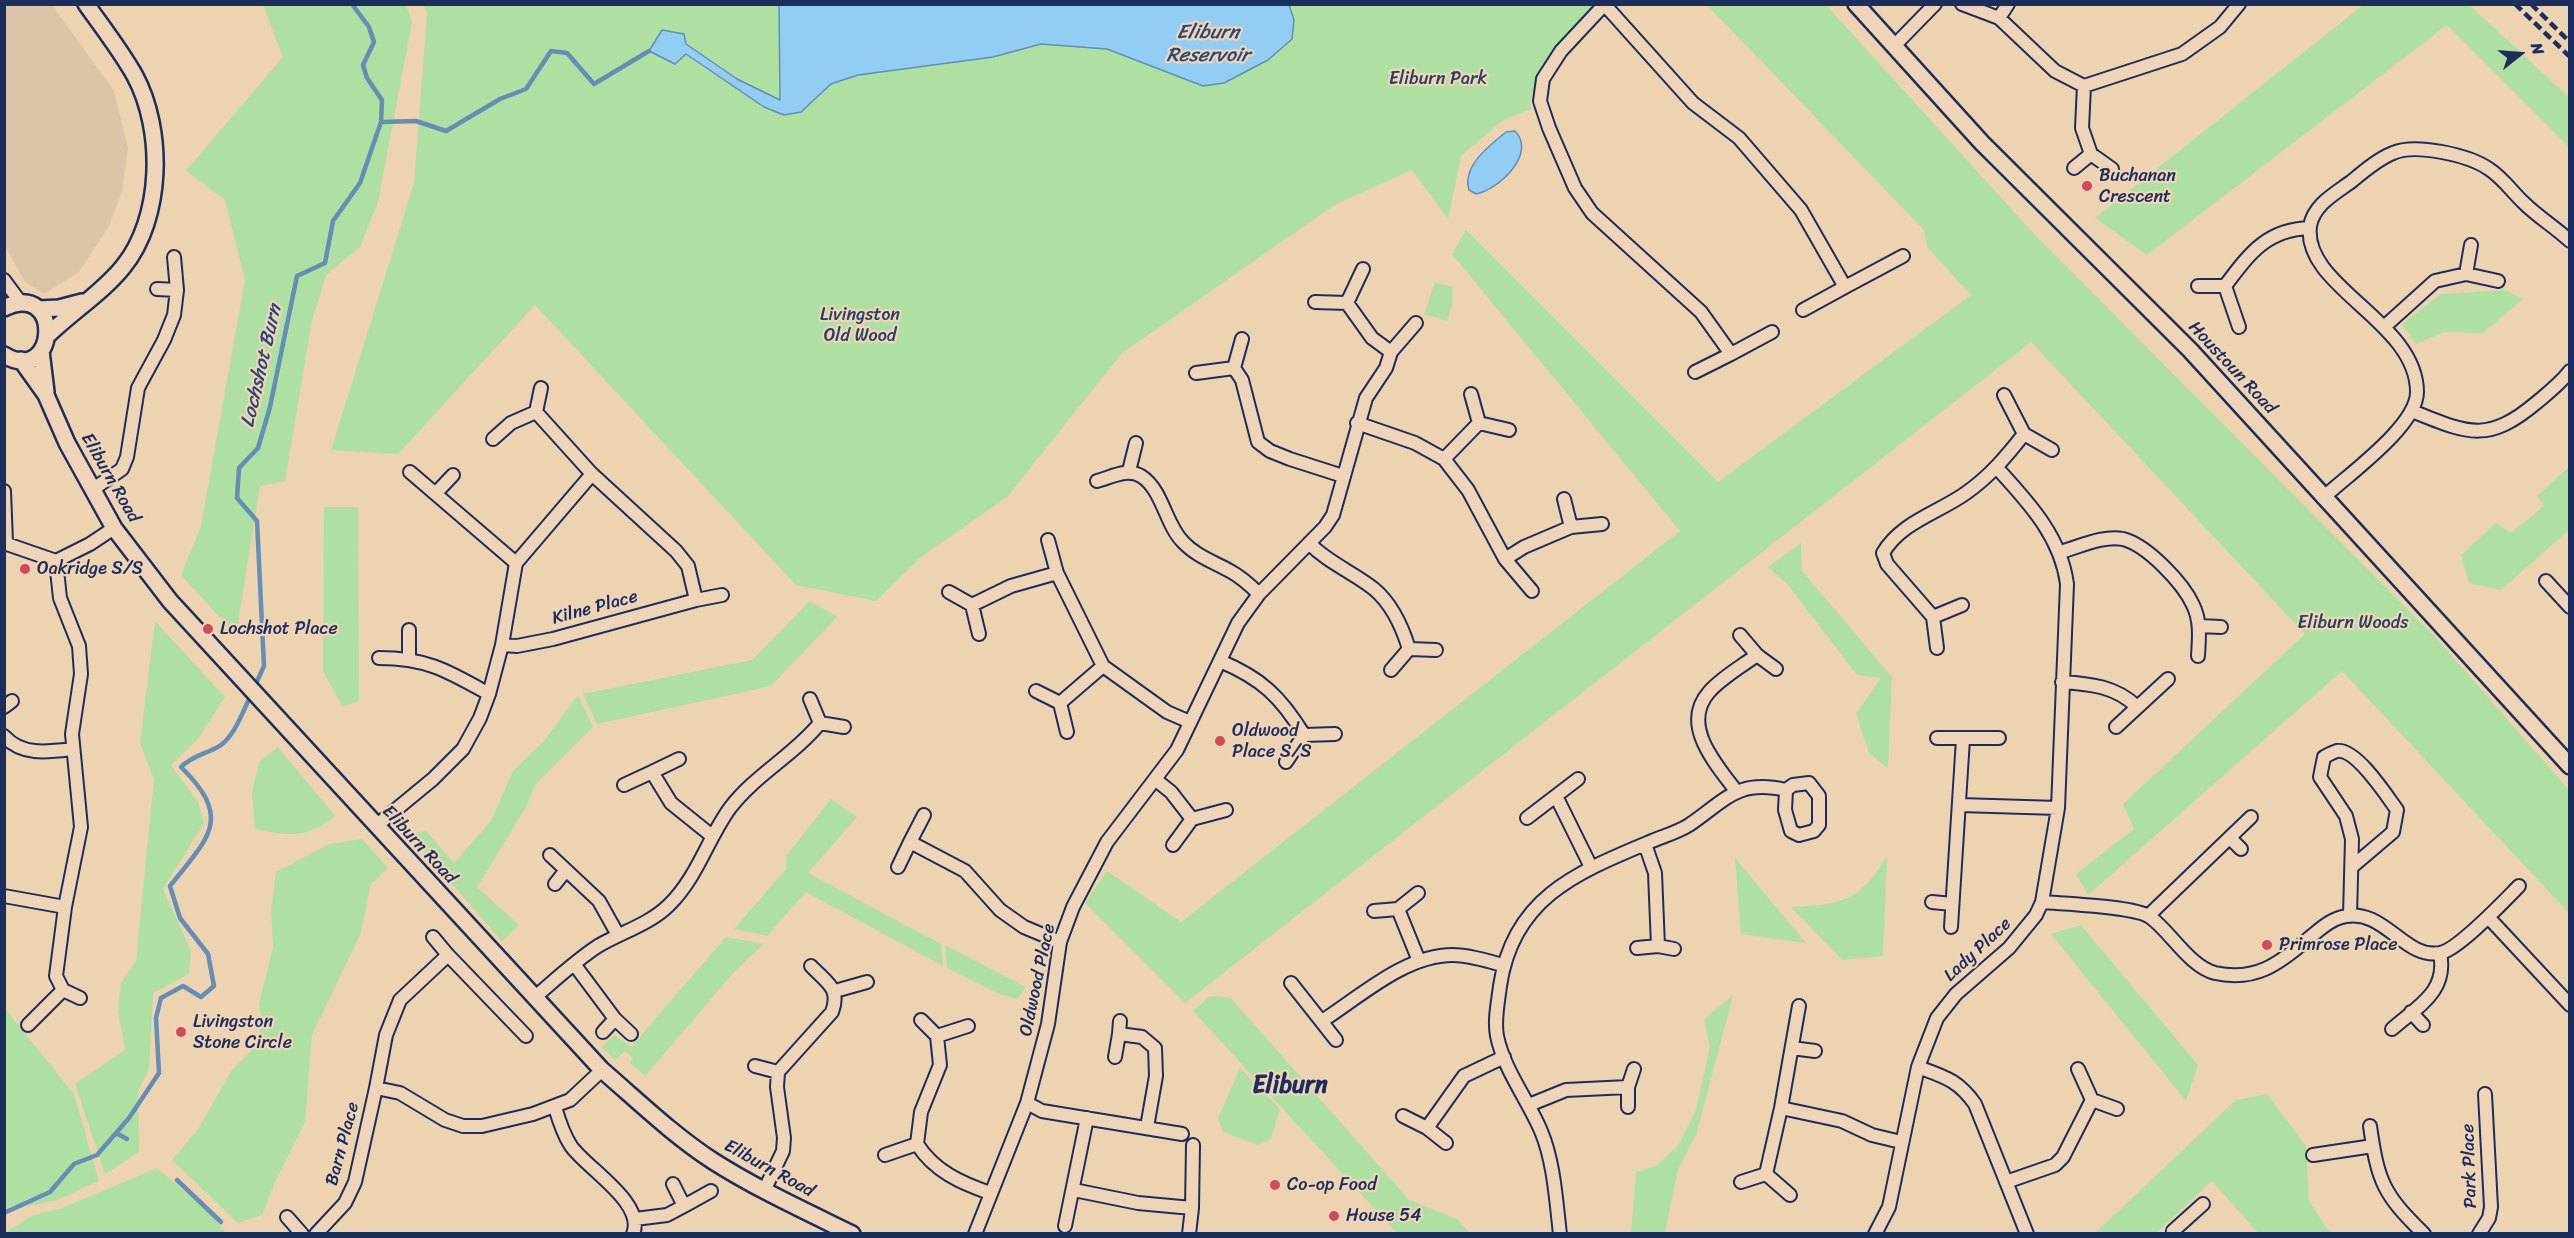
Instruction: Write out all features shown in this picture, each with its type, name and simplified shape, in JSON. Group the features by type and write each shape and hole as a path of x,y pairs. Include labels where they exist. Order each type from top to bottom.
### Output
{"street":[{"path":"4,355 21,360 32,358 41,351 49,334 124,267 146,222 155,181 152,129 146,104 136,77 86,4"},
{"name":"Houstoun Road","path":"1856,4 1983,143 2190,350 2570,766"},
{"path":"1894,46 1935,4"},
{"path":"1962,4 1999,18 2055,71 2084,86 2182,54 2220,27 2239,4"},
{"path":"1999,18 2008,4"},
{"path":"1731,354 1701,312 1592,213 1575,188 1549,128 1540,101 1543,79 1561,51 1604,5 1693,103 1739,138 1801,210 1845,287"},
{"path":"2084,86 2082,128 2091,154 2112,169"},
{"path":"2324,498 2404,426 2412,411 2417,393 2416,374 2408,355 2384,327 2325,270 2314,249 2310,228 2323,202 2392,153 2408,149 2424,149 2487,167 2503,180 2524,204 2570,241"},
{"path":"2074,168 2091,154"},
{"path":"2225,286 2248,255 2277,233 2310,228"},
{"path":"2466,274 2470,245"},
{"path":"1803,310 1903,256"},
{"path":"92,490 122,470 128,458 131,418 138,388 164,340 174,315 177,290 174,257"},
{"path":"1347,303 1364,269"},
{"path":"2384,327 2435,281 2466,274 2498,281"},
{"path":"4,280 21,303 38,309 59,308 85,301"},
{"path":"2198,286 2225,286"},
{"path":"2225,286 2239,327"},
{"path":"157,289 177,290"},
{"path":"1315,302 1347,303"},
{"path":"4,308 21,303"},
{"path":"1347,303 1372,338 1391,352"},
{"path":"38,309 48,324 49,334"},
{"name":"Oldwood Place","path":"975,1233 990,1193 1014,1141 1027,1103 1048,1024 1060,942 1073,907 1107,842 1177,750 1239,623 1259,594 1310,543 1333,515 1357,423 1366,398 1386,368 1391,352 1416,323"},
{"path":"1695,372 1772,332"},
{"path":"1242,339 1234,368 1242,380 1258,442 1270,451 1343,476"},
{"name":"Eliburn Road","path":"41,351 46,395"},
{"name":"Eliburn Road","path":"21,360 46,395 67,443 114,528 170,601 602,1070 649,1111 711,1159 764,1191 852,1233"},
{"path":"1196,374 1234,368"},
{"path":"2412,411 2445,424 2490,431 2508,425 2561,383 2570,372"},
{"path":"536,412 541,388"},
{"path":"1471,394 1479,423"},
{"path":"2004,395 2024,434 2052,450"},
{"path":"493,439 511,423 536,412"},
{"path":"536,412 592,474 676,550 688,566 696,600"},
{"path":"1357,423 1415,443 1444,459 1468,490 1505,559 1532,591"},
{"path":"1444,459 1479,423"},
{"path":"1479,423 1509,430"},
{"path":"1937,648 1933,617 1887,564 1883,553 1889,543 1928,513 1964,495 1998,469 2024,434"},
{"path":"1129,471 1136,442"},
{"name":"Lady Place","path":"1875,1233 1889,1207 1918,1067 1936,1018 1956,994 2009,948 2036,915 2042,902 2058,808 2067,584 2060,552 2033,507 1998,469"},
{"path":"1097,481 1129,471 1149,483 1182,542 1200,556 1243,578 1259,594"},
{"path":"410,472 516,563"},
{"path":"376,826 433,779 463,749 480,718 489,694 502,645 516,563 592,474"},
{"path":"436,493 453,475"},
{"path":"4,491 5,543 56,561 114,528"},
{"path":"1564,499 1571,527"},
{"path":"1505,559 1524,547 1571,527 1602,524"},
{"path":"2060,552 2104,539 2122,539 2138,545 2178,584 2194,605 2199,626 2198,656"},
{"path":"1048,540 1057,573 1103,666 1167,712 1190,722"},
{"path":"1310,543 1322,557 1373,588 1387,602 1403,630 1409,649"},
{"path":"56,561 60,598 79,646 81,674 75,703 72,749 81,827 64,907 56,976 63,990 80,998"},
{"path":"972,605 1011,586 1057,573"},
{"path":"2546,581 2570,606"},
{"path":"949,592 972,605 979,634"},
{"name":"Kilne Place","path":"502,645 517,646 553,639 696,600 722,596"},
{"path":"1933,617 1962,605"},
{"path":"2199,626 2221,627"},
{"path":"409,630 409,658"},
{"path":"1740,635 1757,655 1776,669"},
{"path":"1409,649 1436,650"},
{"path":"1391,670 1409,649"},
{"path":"1736,790 1703,744 1697,726 1700,705 1709,692 1757,655"},
{"path":"379,658 409,658 447,670 489,694"},
{"path":"1220,660 1245,671 1274,692 1304,735"},
{"path":"1060,703 1103,666"},
{"path":"2116,727 2168,679"},
{"path":"2062,682 2106,688 2129,699 2137,707"},
{"path":"1036,691 1060,703 1067,732"},
{"path":"810,699 820,723"},
{"path":"820,723 844,727"},
{"path":"534,998 574,964 618,935 651,920 669,905 688,881 712,836 738,799 806,740 820,723"},
{"path":"1304,735 1335,734"},
{"path":"1286,762 1304,735"},
{"path":"4,736 19,748 31,751 72,749"},
{"path":"1937,738 2000,738"},
{"path":"1952,927 1963,739"},
{"path":"2350,916 2352,839 2346,816 2320,777 2324,757 2338,751 2350,754 2397,810 2393,832 2353,866"},
{"path":"624,785 680,759"},
{"path":"652,772 671,803 712,836"},
{"path":"1527,818 1578,779"},
{"path":"1156,780 1171,792 1192,819"},
{"path":"1560,1233 1548,1149 1529,1105 1504,1057 1497,1036 1496,1017 1503,964 1531,912 1558,886 1591,867 1687,826 1736,790 1761,786 1786,790"},
{"path":"1556,796 1591,867"},
{"path":"1960,805 2058,808"},
{"path":"1173,845 1192,819 1227,810"},
{"path":"898,867 924,816"},
{"path":"2148,916 2231,839 2251,817"},
{"path":"2231,839 2241,849"},
{"path":"910,842 965,871 1000,910 1024,927 1060,942"},
{"path":"1644,844 1656,873 1658,946"},
{"path":"550,855 599,901 618,935"},
{"path":"555,884 566,870"},
{"path":"2042,902 2118,910 2148,916 2183,951 2212,972 2241,976 2270,969 2321,928 2341,917 2361,915 2383,925 2419,952 2440,953 2456,944 2519,886"},
{"path":"1374,911 1398,909 1418,893"},
{"path":"4,896 64,907"},
{"path":"1932,902 1952,904"},
{"path":"1398,909 1419,961"},
{"path":"2487,917 2570,1005"},
{"path":"433,938 526,1036"},
{"path":"1637,948 1658,946 1674,949"},
{"path":"2392,1029 2440,985 2443,968 2440,953"},
{"name":"Barn Place","path":"316,1233 345,1203 355,1182 386,1035 400,1000 448,955"},
{"path":"1322,1021 1397,971 1419,961 1454,955 1503,964"},
{"path":"574,964 615,1019 631,1034"},
{"path":"764,1191 783,1151 784,1138 777,1087 778,1072 832,1012 837,1000 835,991 811,966"},
{"path":"835,991 867,982"},
{"path":"1291,982 1336,1040"},
{"path":"28,1025 63,990"},
{"path":"1766,1174 1781,1108 1799,1006"},
{"path":"2411,1012 2423,1025"},
{"path":"603,1032 615,1019"},
{"path":"921,1020 937,1036 940,1065 921,1112 917,1144 925,1157 939,1169 963,1184 990,1193"},
{"path":"937,1036 968,1026"},
{"path":"1115,1057 1119,1028 1142,1037 1155,1048 1156,1076 1147,1127"},
{"path":"1792,1048 1815,1051"},
{"path":"1426,1128 1464,1076 1504,1057"},
{"path":"755,1065 778,1072"},
{"path":"1918,1067 1949,1078 1963,1086 1975,1104 2027,1233"},
{"path":"1628,1107 1628,1087 1634,1069"},
{"path":"2078,1069 2092,1100 2117,1109"},
{"name":"Barn Place","path":"376,1088 400,1093 445,1120 463,1126 482,1126 555,1107 570,1100 602,1070"},
{"path":"1529,1105 1566,1090 1628,1087"},
{"name":"Park Place","path":"2478,1233 2489,1218 2491,1207 2485,1094"},
{"path":"2006,1182 2055,1165 2063,1157 2092,1100"},
{"path":"1027,1103 1042,1111 1182,1134"},
{"path":"555,1107 570,1146 619,1194 635,1219 633,1233"},
{"path":"1781,1108 1842,1121 1872,1136 1901,1142"},
{"path":"1403,1116 1426,1128 1446,1143"},
{"path":"1065,1226 1088,1118"},
{"path":"2370,1126 2377,1170 2384,1188 2395,1205 2424,1233"},
{"path":"885,1155 917,1144"},
{"path":"1189,1233 1192,1208 1193,1145"},
{"path":"2313,1155 2373,1146"},
{"path":"1741,1182 1766,1174"},
{"path":"1766,1174 1790,1195"},
{"path":"673,1184 684,1206"},
{"path":"1074,1190 1138,1203 1192,1208"},
{"path":"635,1219 667,1215 711,1191"},
{"path":"2175,1233 2173,1231 2203,1204"},
{"path":"287,1217 302,1233"}],"shaded area":[{"path":"4,5 52,5 114,91 128,148 122,191 109,226 79,272 44,294 25,282 5,246"}],"green space":[{"path":"263,5 406,5 412,22 378,202 360,247 326,275 312,320 285,481 260,486 236,635 181,575 201,526 245,280 225,200 186,171 283,57"},
{"name":"Livingston Old Wood","path":"424,5 779,5 780,101 737,79 686,44 685,54 714,74 801,112 831,84 858,75 993,57 1041,44 1107,49 1151,64 1294,20 1289,5 1602,5 1546,69 1537,83 1531,109 1503,120 1461,156 1448,219 1412,170 1336,204 1122,353 1007,497 921,557 876,601 796,585 535,305 398,454 331,450 414,183 427,14"},
{"name":"Eliburn Woods","path":"1707,5 1826,5 2035,235 2436,638 2569,790 2569,913 2342,671 2088,895 2076,874 2134,829 2123,804 2305,634 2031,342 1185,1003 1085,903 1107,871 1181,922 1680,531 1452,254 1466,230 1718,482 1971,295 1927,247 1924,230"},
{"path":"2363,5 2469,5 2569,97 2569,147 2447,25 2147,255 2095,218"},
{"path":"1435,282 1453,287 1452,305 1447,321 1424,314"},
{"path":"2505,290 2523,299 2483,333 2443,332 2416,344 2402,324 2441,294"},
{"path":"2569,467 2569,530 2501,590 2469,583 2461,555 2496,523 2511,533 2544,506 2537,496"},
{"path":"324,507 358,507 359,701 343,707 323,671"},
{"path":"1801,543 1802,571 1892,677 1888,768 1869,753 1856,714 1881,678 1857,675 1788,585 1768,567"},
{"path":"810,601 837,617 771,686 597,724 583,694 752,660"},
{"path":"155,621 225,697 198,739 171,765 198,802 204,823 163,889 191,951 189,974 153,993 149,1069 138,1092 139,1152 105,1174 75,1084 125,1050 118,1011 121,983 136,961 154,779 140,743"},
{"path":"578,695 593,727 535,785 526,807 477,887 519,925 502,941 408,834 426,831 454,863 491,821 513,771 544,741"},
{"path":"278,747 335,816 316,829 287,834 255,829 252,794 259,762"},
{"path":"831,799 857,817 808,873 941,944 943,966 806,892 767,936 734,929 786,869 786,856"},
{"path":"362,839 388,868 371,884 360,935 312,1035 305,1122 275,1182 262,1215 238,1223 172,1160 198,1129 232,1070 256,1046 262,1021 259,1004 273,948 271,910 276,872 329,844"},
{"path":"1887,856 1883,956 1842,960 1791,907 1824,905 1848,898 1868,883"},
{"path":"1735,858 1806,943 1741,934"},
{"path":"2081,925 2198,1065 2186,1101 2051,934"},
{"path":"726,937 764,944 734,972 645,1076 630,1063 633,1058 625,1051 615,1060 602,1047 614,1035 631,1047"},
{"path":"945,945 1026,987 1017,999 999,994 947,968"},
{"path":"1733,995 1696,1135 1678,1169 1665,1233 1631,1233 1636,1172 1656,1166 1678,1146 1696,1110 1710,1047 1704,1019"},
{"path":"1210,996 1231,998 1409,1200 1457,1219 1470,1233 1397,1233 1193,1011"},
{"path":"5,1009 74,1094 99,1181 57,1200 5,1211"},
{"path":"1240,1068 1280,1109 1271,1139 1258,1145 1223,1132 1218,1118"},
{"path":"2267,1094 2306,1146 2309,1201 2330,1233 2258,1233 2212,1181 2156,1233 2095,1233 2236,1100"},
{"path":"157,1168 206,1209 226,1233 5,1233 33,1215 62,1208"}],"water":[{"name":"Eliburn Reservoir","path":"779,5 1289,5 1294,20 1292,39 1268,60 1224,83 1203,86 1107,49 1041,44 993,57 858,75 831,84 801,112 784,115 764,107 686,54 675,64 649,51 662,30 684,34 686,44 737,79 780,100"},
{"path":"1515,131 1521,140 1521,150 1512,169 1504,178 1485,191 1476,194 1469,190 1469,173 1478,157 1506,132"}],"waterway":[{"name":"Lochshot Burn","path":"254,688 264,666 257,521 237,498 239,468 258,448 270,407 297,276 325,263 333,221 360,183 381,122 382,100 367,78 363,65 374,42 369,27 352,4"},
{"path":"381,122 416,121 446,131 500,99 526,89 551,51 567,53 594,84 649,51"},
{"name":"Lochshot Burn","path":"4,1213 50,1192 74,1164 97,1155 129,1118 159,1073 156,1018 161,998 183,986 201,997 214,986 208,954 180,918 170,886 204,841 210,828 211,815 207,801 181,767 224,743 238,724 251,695"},
{"path":"116,1133 127,1139"},
{"path":"177,1180 221,1222"}],"railway":[{"path":"2515,4 2570,57"},
{"path":"2531,4 2570,42"}],"place":[{"name":"Buchanan Crescent","path":"2087,186"},
{"name":"Oakridge S/S","path":"25,569"},
{"name":"Lochshot Place","path":"208,629"},
{"name":"Oldwood Place S/S","path":"1220,741"},
{"name":"Primrose Place","path":"2267,945"},
{"name":"Livingston Stone Circle","path":"181,1032"},
{"name":"Co-op Food","path":"1275,1185"},
{"name":"House 54","path":"1334,1216"}],"district":[{"name":"Eliburn","path":"1290,1086"}],"park label":[{"name":"Eliburn Park","path":"1438,79"}]}
